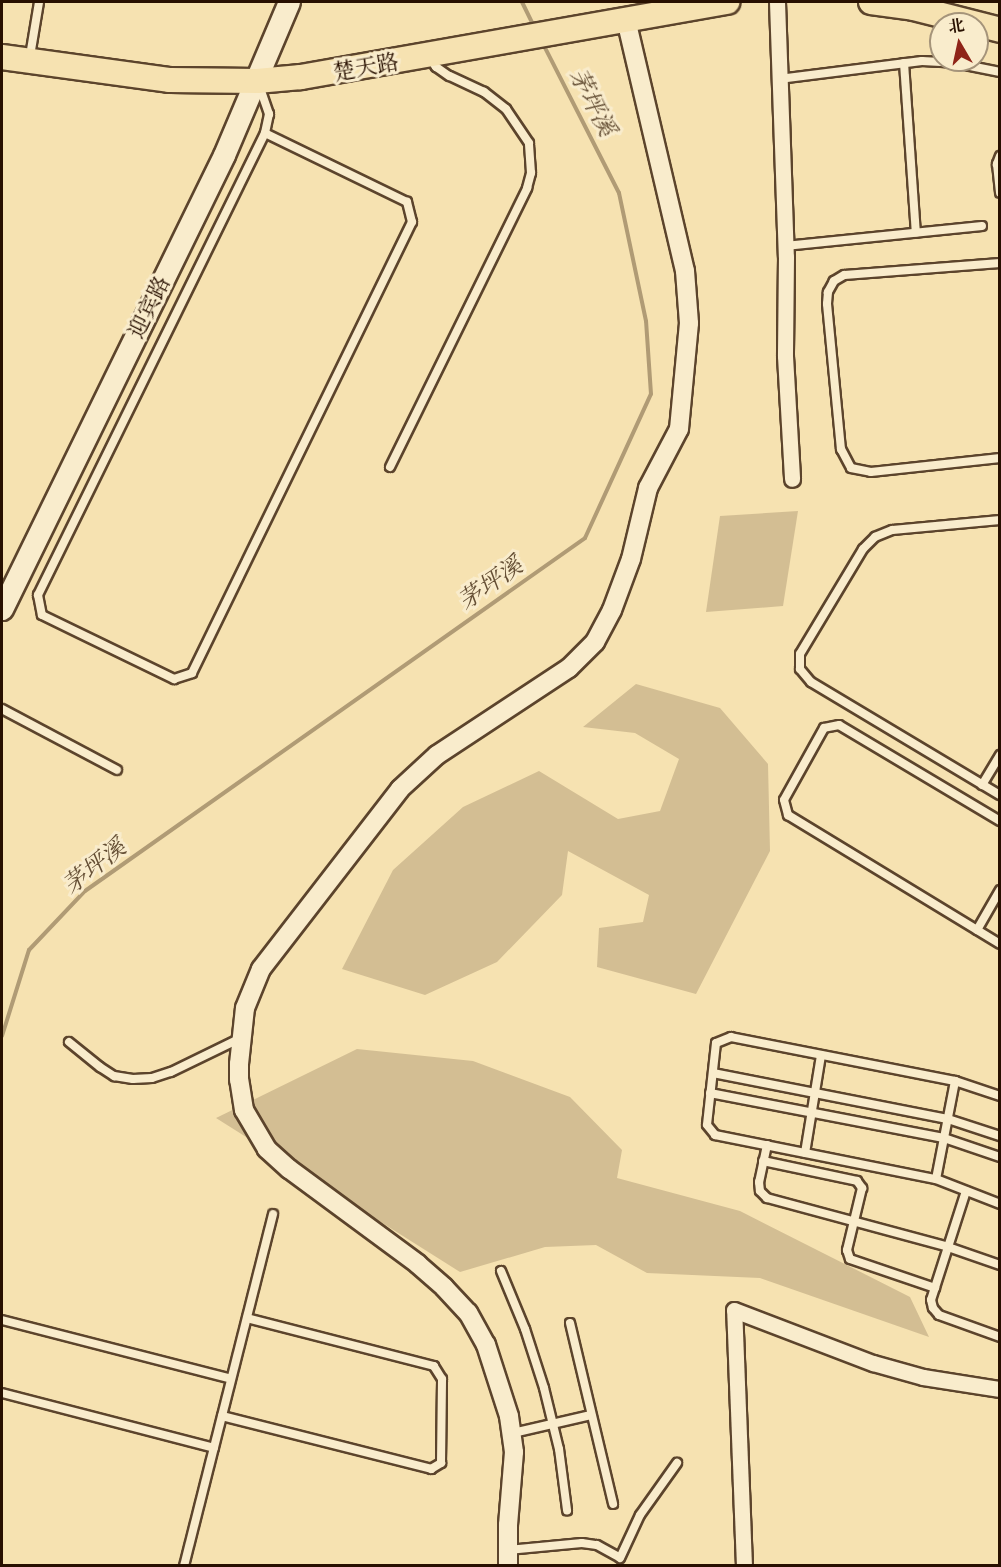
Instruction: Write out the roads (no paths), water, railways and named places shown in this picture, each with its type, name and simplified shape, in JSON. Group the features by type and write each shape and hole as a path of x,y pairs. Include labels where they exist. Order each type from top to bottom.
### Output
{"highway":[{"name":"楚天路","path":"2,57 171,80 257,81 340,72 727,2"},
{"path":"872,2 914,8 999,30"}],"main road":[{"name":"迎宾路","path":"2,609 224,155 289,2"}],"street":[{"path":"777,2 785,246 785,356 792,479"},
{"path":"508,1558 513,1461 511,1434 499,1381 486,1345 468,1314 444,1287 418,1264 289,1169 258,1137 240,1095 239,1064 245,1008 261,969 400,789 437,754 569,668 595,642 612,610 631,559 648,488 679,429 689,314 682,256 626,19"},
{"path":"744,1566 734,1310 873,1363 922,1377 999,1389"}],"lane":[{"path":"30,61 39,2"},
{"path":"390,467 527,188 531,173 529,143 506,109 484,92 449,76 436,67 429,56"},
{"path":"904,63 916,233"},
{"path":"779,79 904,63 955,63 999,72"},
{"path":"257,81 269,114 265,133 38,595 42,615 174,679 192,673 412,222 407,202 265,133"},
{"path":"999,156 997,164 999,193"},
{"path":"785,246 982,226"},
{"path":"999,264 850,274 834,281 828,292 827,304 841,449 851,468 871,472 999,458"},
{"path":"999,520 892,530 875,537 863,549 800,654 800,669 811,682 999,795"},
{"path":"2,709 117,770"},
{"path":"999,821 839,725 824,728 784,800 788,815 999,944"},
{"path":"982,784 999,755"},
{"path":"976,930 999,890"},
{"path":"69,1042 107,1072 133,1079 152,1078 171,1072 242,1037"},
{"path":"999,1096 955,1081 731,1037 716,1042 707,1125 715,1135 936,1179 999,1204"},
{"path":"805,1153 821,1055"},
{"path":"713,1073 948,1119 999,1136"},
{"path":"936,1179 955,1081"},
{"path":"710,1093 944,1138 999,1157"},
{"path":"767,1145 759,1182 760,1191 767,1198 948,1247 999,1265"},
{"path":"763,1161 857,1181 862,1188 846,1250 850,1259 935,1288"},
{"path":"966,1191 931,1300 933,1308 939,1315 999,1337"},
{"path":"184,1566 273,1214"},
{"path":"501,1271 525,1329 553,1424 559,1449 567,1510"},
{"path":"222,1416 431,1468 441,1462 442,1379 434,1366 247,1318"},
{"path":"2,1320 231,1379"},
{"path":"570,1323 613,1504"},
{"path":"2,1393 214,1448"},
{"path":"511,1434 591,1414"},
{"path":"508,1558 582,1543 597,1545 620,1558 640,1515 677,1463"}],"waterway":[{"name":"茅坪溪","path":"522,2 534,27"},
{"name":"茅坪溪","path":"2,1036 29,950 85,891 585,538 651,394 646,321 619,193 543,44"}]}
